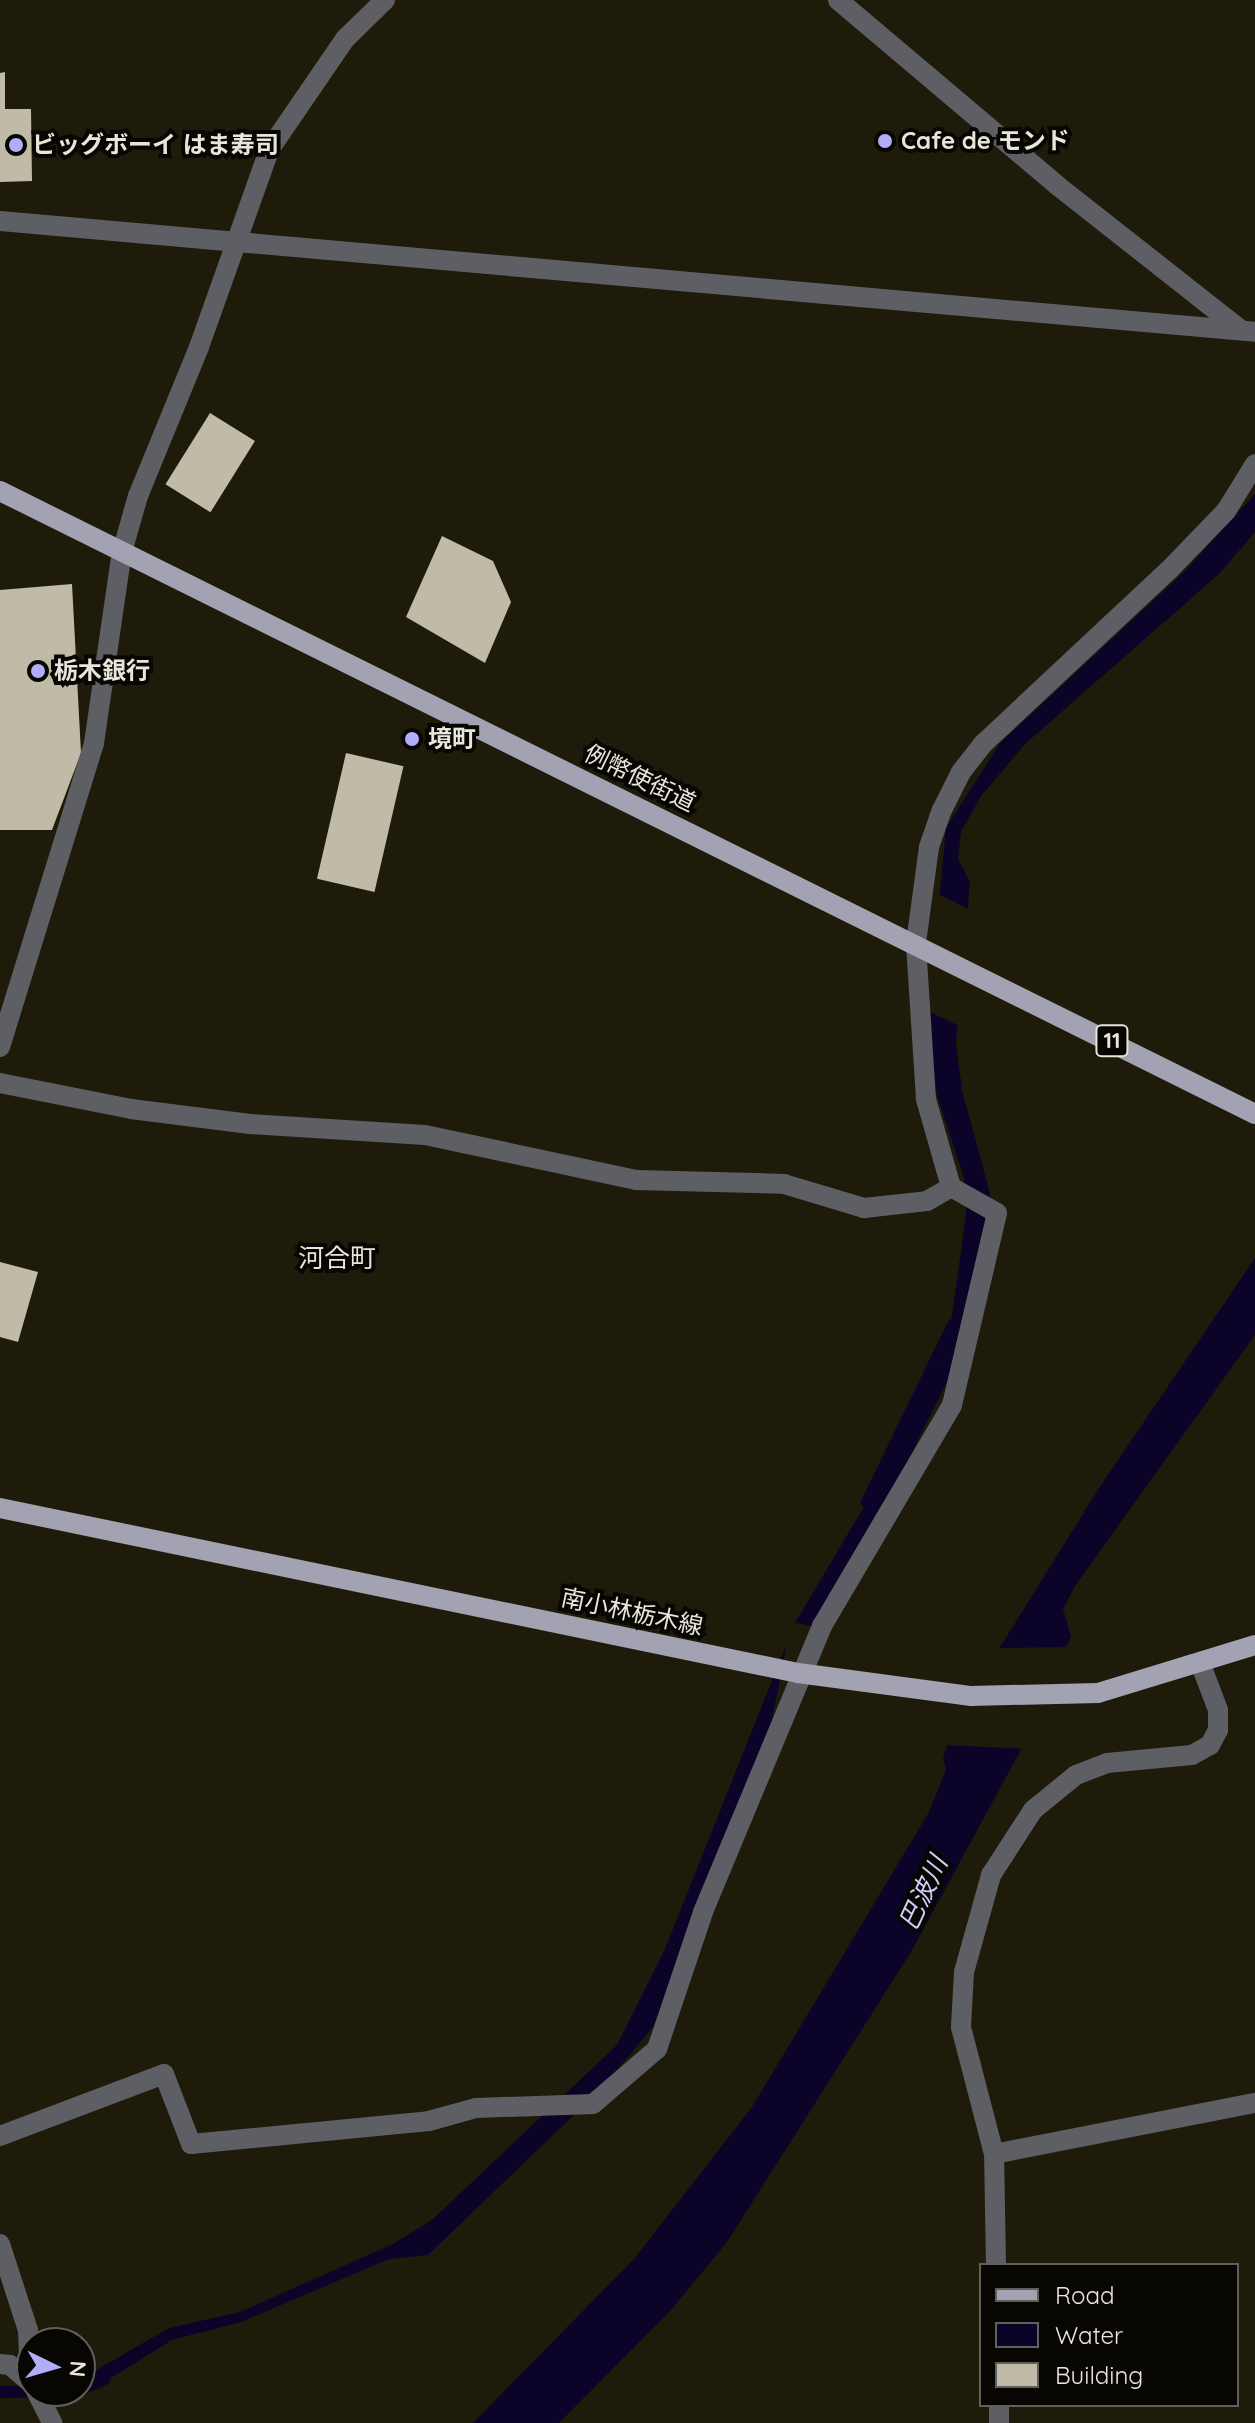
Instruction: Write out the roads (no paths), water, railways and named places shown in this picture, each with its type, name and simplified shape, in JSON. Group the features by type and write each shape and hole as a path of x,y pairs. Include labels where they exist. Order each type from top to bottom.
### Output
{"main road":[{"name":"例幣使街道","path":"0,491 922,946 1255,1114"},
{"name":"南小林栃木線","path":"0,1508 800,1673 971,1696 1045,1697 1098,1693 1201,1665 1255,1645"}],"street":[{"path":"0,1047 94,743 122,552 234,240 269,150 345,39 385,0"},
{"path":"838,0 1058,186 1248,331"},
{"path":"0,221 1248,331"},
{"path":"0,2136 164,2074 191,2144 429,2121 476,2108 593,2104 657,2049 703,1912 800,1673 822,1626 952,1405 997,1213 951,1187 926,1099 922,946 929,847 961,772 984,743 1226,511 1255,464"},
{"path":"0,1083 131,1109 250,1124 425,1135 636,1180 784,1184 864,1208 927,1201 951,1187"},
{"path":"996,2263 994,2154 961,2027 964,1972 991,1875 1033,1810 1076,1775 1107,1763 1192,1755 1210,1745 1218,1710 1201,1665"},
{"path":"994,2154 1255,2103"},
{"path":"0,2244 27,2327"}],"water":[{"path":"1255,494 1255,532 1219,574 1025,744 981,796 961,832 958,859 970,882 956,1043 962,1090 990,1193 960,1356 907,1462 815,1619 653,2027 602,2088 428,2255 389,2259 241,2322 172,2340 96,2387 96,2370 169,2328 240,2312 393,2244 432,2220 617,2045 665,1949 795,1623 904,1439 947,1351 966,1215 964,1178 932,1080 928,1019 946,828 1000,743 1184,572"},
{"name":"巴波川","path":"1255,1258 1255,1335 1075,1586 1063,1609 1071,1636 1024,1744 911,1952 727,2242 671,2310 559,2423 473,2423 634,2259 752,2107 929,1812 946,1770 943,1758 955,1723 982,1676 1099,1488"}],"waterway":[{"path":"867,1502 953,1325"},
{"path":"96,2383 105,2379"},
{"path":"0,2392 16,2392"}],"place":[{"name":"Cafe de モンド","path":"885,141"},
{"name":"ビッグボーイ はま寿司","path":"16,145"},
{"name":"栃木銀行","path":"38,671"},
{"name":"境町","path":"412,739"}],"district":[{"name":"河合町","path":"337,1258"}]}
